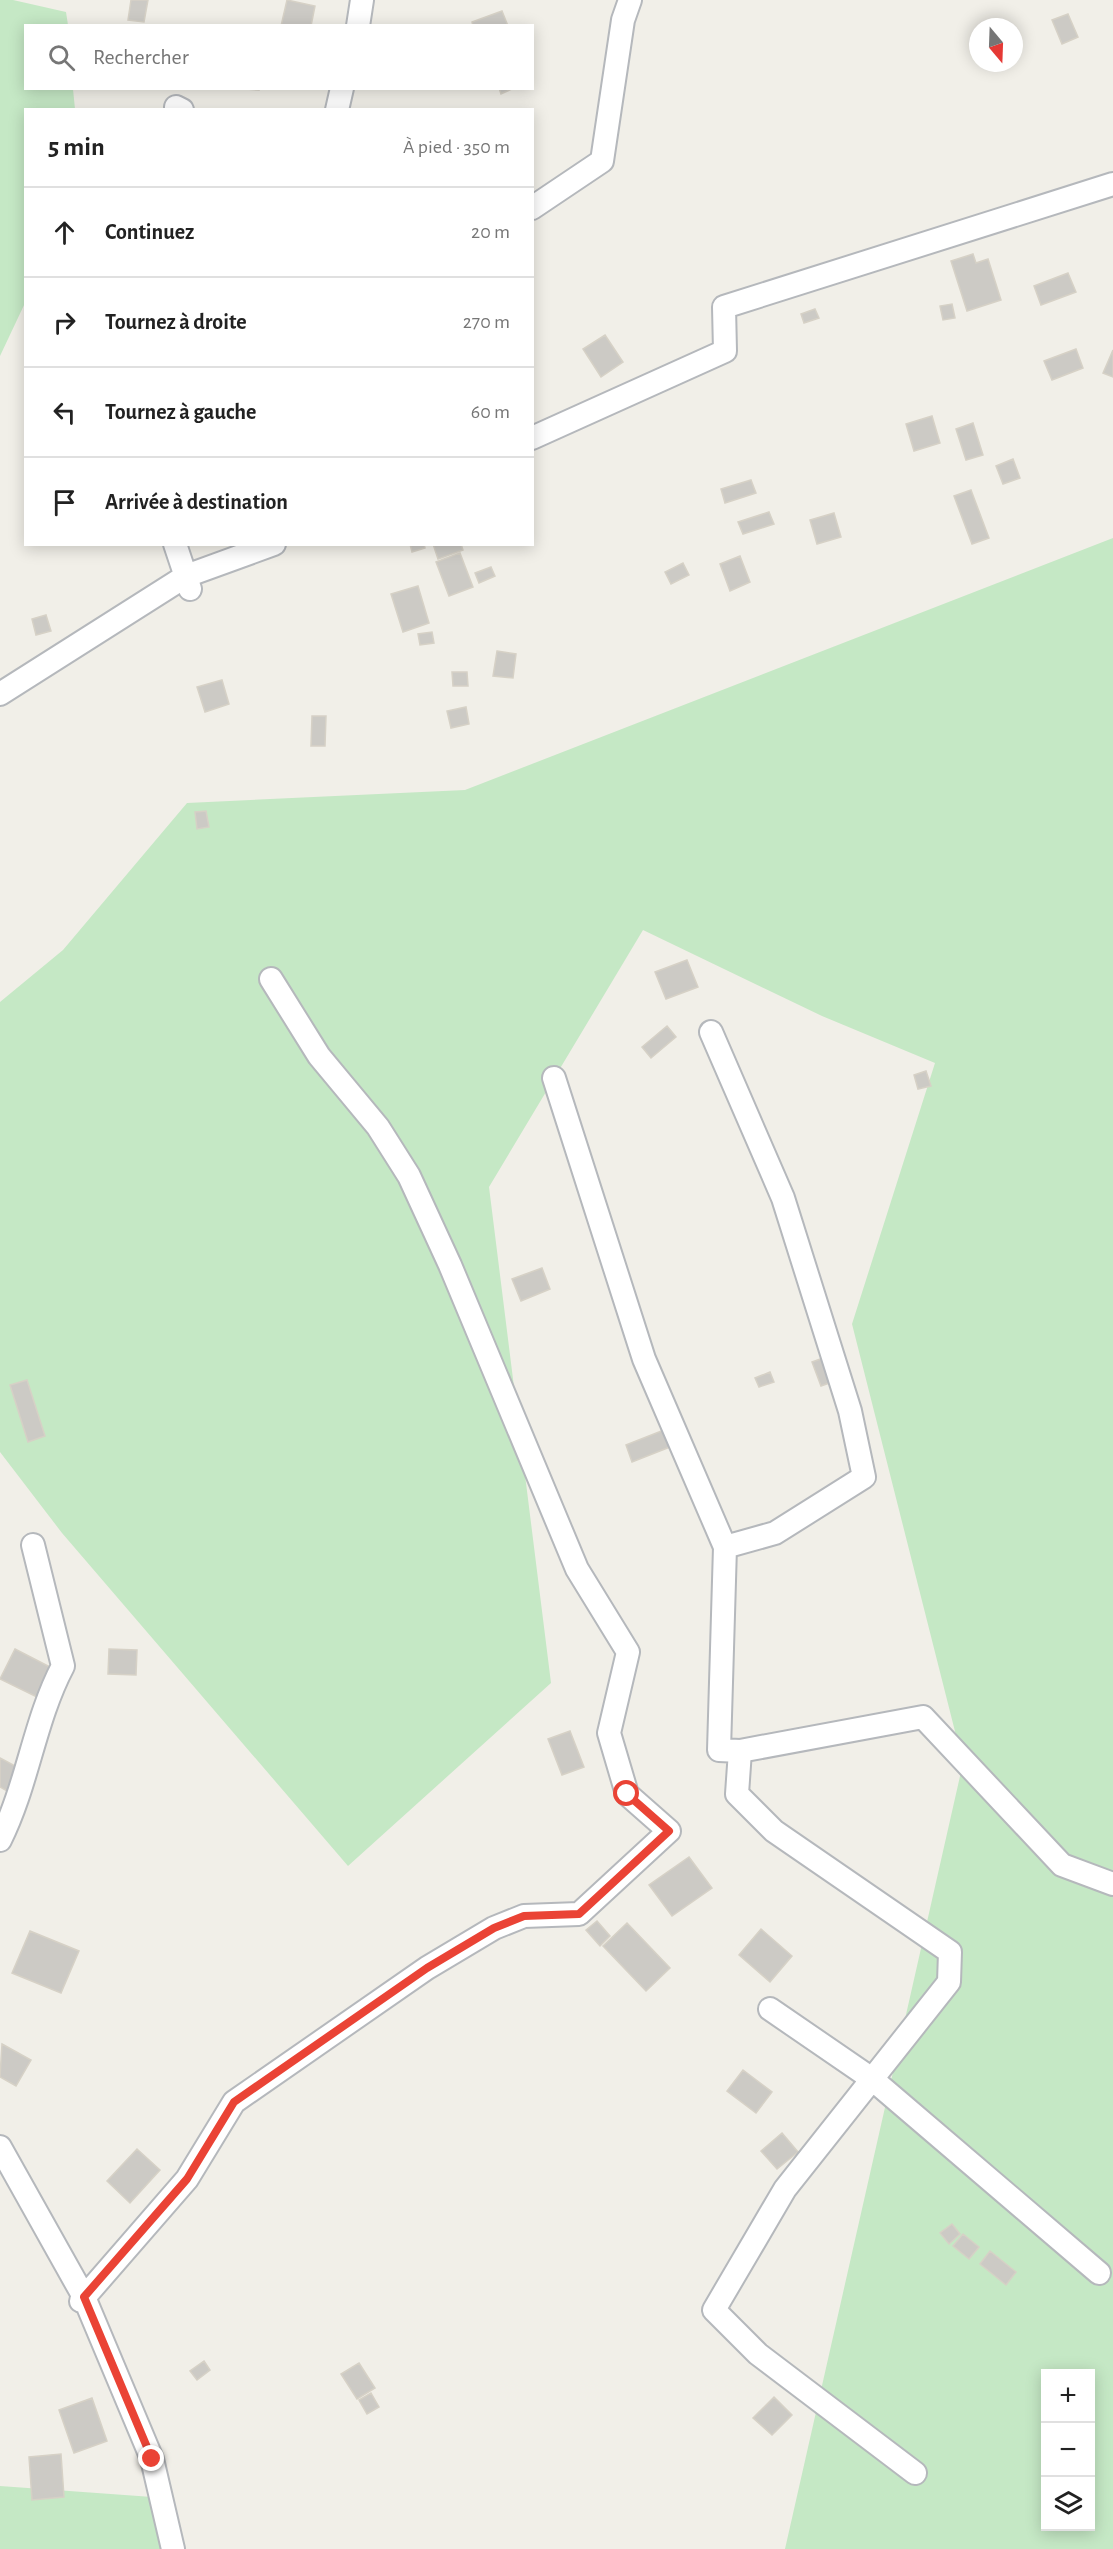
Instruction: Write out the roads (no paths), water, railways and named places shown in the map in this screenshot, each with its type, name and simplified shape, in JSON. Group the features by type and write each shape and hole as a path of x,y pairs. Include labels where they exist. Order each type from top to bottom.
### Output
{"street":[{"path":"358,24 363,0"},
{"path":"534,207 602,161 623,21 630,0"},
{"path":"337,108 342,90"},
{"path":"534,437 725,351 724,307 1113,184"},
{"path":"176,546 188,583"},
{"path":"0,694 188,583 270,546"},
{"path":"82,2299 187,2179 234,2102 427,1968 494,1928 524,1916 579,1914 669,1831 627,1794 609,1733 628,1653 577,1569 450,1265 414,1186 378,1127 319,1056 271,979"},
{"path":"711,1032 783,1198 850,1411 864,1477 775,1533 725,1547"},
{"path":"554,1078 644,1359 725,1547 719,1750 740,1751 923,1717 1062,1865 1113,1884"},
{"path":"0,1840 15,1809 48,1694 63,1666 33,1545"},
{"path":"740,1751 737,1794 774,1832 950,1952 949,1982 785,2189 714,2310 758,2354 915,2473"},
{"path":"770,2009 872,2079 1099,2273"},
{"path":"0,2147 82,2299 152,2459 173,2549"}]}
